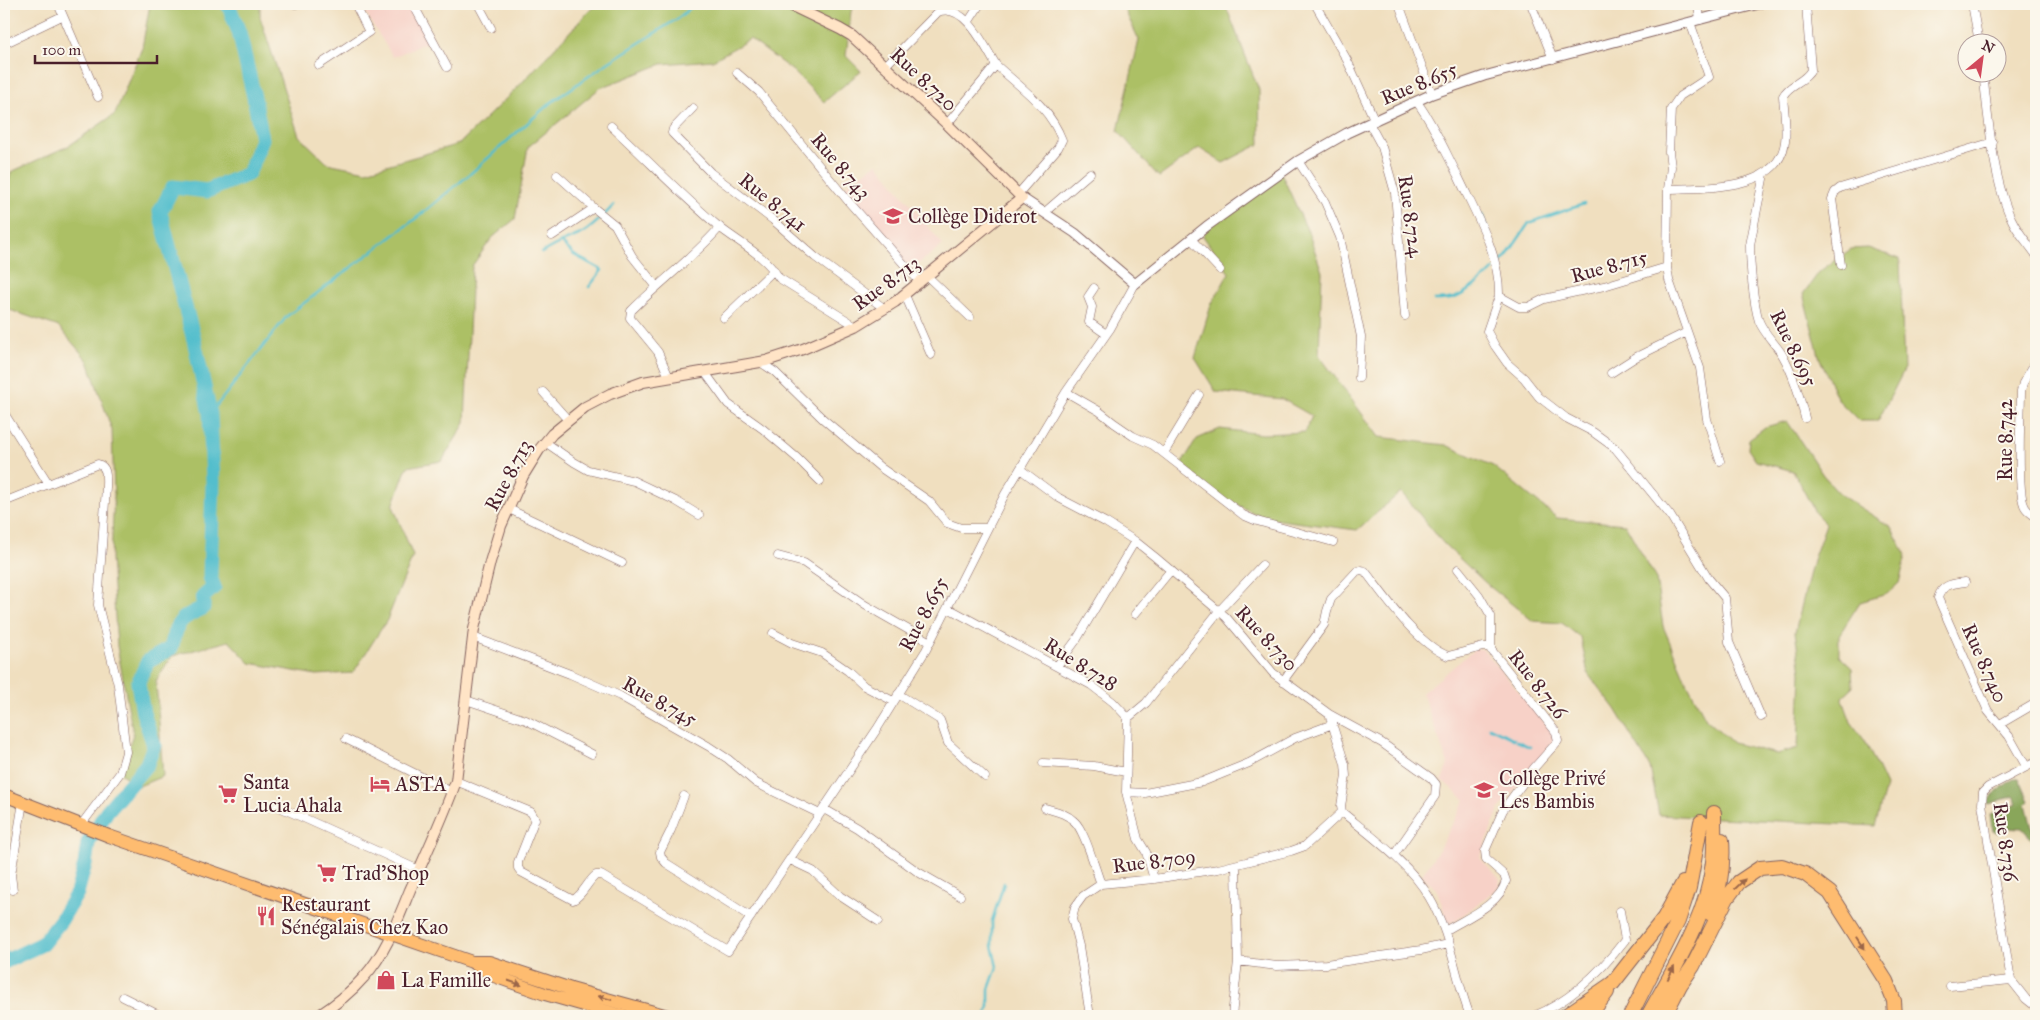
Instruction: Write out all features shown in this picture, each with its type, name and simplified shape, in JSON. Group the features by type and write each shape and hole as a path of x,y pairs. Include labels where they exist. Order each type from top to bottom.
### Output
{"highway":[{"path":"4,795 81,825 472,962 494,976 545,994 623,1016"},
{"path":"1648,1016 1688,941 1702,908 1713,862 1714,813 1721,838 1724,862 1716,898 1680,985 1664,1016"},
{"path":"1630,1016 1678,921 1689,888 1701,822"},
{"path":"1589,1016 1664,918 1695,860"},
{"path":"1680,985 1693,966 1727,898 1739,882 1760,868 1782,866 1805,874 1830,893 1886,981 1894,1002 1894,1016"},
{"path":"472,962 489,962 571,989 668,1016"},
{"path":"1565,1016 1614,983"}],"main road":[{"name":"Rue 8.720","path":"788,4 852,36 947,124 1020,196"},
{"name":"Rue 8.713","path":"318,1016 342,1000 365,977 391,935 452,792 456,781 473,637 490,562 509,508 523,476 545,442 585,407 610,394 643,382 760,362 803,349 856,326 905,295 1020,196"}],"street":[{"path":"58,4 98,97"},
{"path":"319,64 368,32 355,4"},
{"path":"413,4 446,67"},
{"path":"478,4 491,28"},
{"path":"969,21 980,4"},
{"name":"Rue 8.724","path":"1316,4 1347,60 1382,147 1395,193 1405,316"},
{"path":"1399,4 1432,94"},
{"path":"1531,4 1552,59"},
{"path":"1698,4 1700,20"},
{"name":"Rue 8.655","path":"456,781 534,815 535,819 518,862 518,868 521,872 573,900 577,898 591,878 596,875 601,876 728,952 822,812 930,642 987,528 1020,469 1066,392 1106,334 1135,284 1192,239 1298,161 1372,122 1432,94 1484,76 1759,4"},
{"path":"1668,189 1725,186 1764,174 1774,166 1785,143 1783,96 1786,90 1808,75 1811,70 1806,4"},
{"path":"1972,4 1976,32"},
{"path":"885,66 938,12 950,11 969,21 996,65 1041,104 1057,126 1062,140 1058,148 1020,196 1088,243 1135,284"},
{"path":"4,44 62,16"},
{"name":"Rue 8.715","path":"1499,296 1518,307 1528,307 1544,299 1604,286 1667,267 1671,109 1680,96 1709,77 1690,22"},
{"path":"947,124 996,65"},
{"name":"Rue 8.743","path":"738,73 759,92 848,201 923,278 970,317"},
{"path":"1984,82 2001,192 2007,210 2018,231 2036,255"},
{"path":"1417,102 1448,154 1489,244 1499,285 1499,296 1487,331 1491,341 1507,363 1524,378 1546,403 1615,448 1670,515 1709,580 1725,598 1729,642 1761,716"},
{"name":"Rue 8.741","path":"693,108 673,129 672,133 711,173 773,220 815,257 885,309"},
{"path":"611,126 720,227 762,257 784,283 856,326"},
{"path":"1841,265 1832,199 1835,192 1840,188 1895,170 1993,142"},
{"path":"1298,161 1325,202 1340,237 1361,337 1359,378"},
{"path":"1045,212 1090,173"},
{"name":"Rue 8.695","path":"1764,174 1750,244 1757,310 1762,328 1784,358 1799,392 1806,418"},
{"path":"557,175 615,225 632,256 656,286"},
{"path":"552,236 594,208"},
{"path":"669,377 658,352 630,315 631,311 720,227"},
{"path":"1192,239 1220,270"},
{"path":"1667,267 1669,280 1700,368 1707,420 1720,461"},
{"path":"724,318 774,270"},
{"path":"1094,288 1088,297 1092,307 1089,322 1106,334"},
{"path":"905,295 931,355"},
{"path":"1612,373 1636,357 1687,332"},
{"name":"Rue 8.742","path":"2036,361 2021,391 2020,447 2022,498 2025,507 2036,517"},
{"path":"760,362 775,372 822,418 880,468 929,501 947,523 962,528 987,528"},
{"path":"704,371 728,404 763,429 820,481"},
{"path":"543,392 568,420"},
{"path":"1066,392 1099,411 1127,432 1153,445 1243,515 1257,521 1333,542"},
{"path":"1164,453 1199,395"},
{"path":"4,413 48,483"},
{"path":"545,442 588,470 634,481 676,500 699,516"},
{"path":"4,502 98,464 102,465 105,469 106,495 98,605 118,685 126,752 120,773 81,825"},
{"name":"Rue 8.730","path":"1020,469 1067,504 1105,522 1135,541 1219,611 1283,681 1329,714 1382,743 1431,778 1436,784 1435,796 1394,856"},
{"path":"509,508 622,563"},
{"path":"1057,666 1077,639 1135,541"},
{"path":"778,556 804,563 865,605 930,642"},
{"path":"1128,718 1146,703 1219,611 1262,564"},
{"path":"1458,569 1480,595 1491,616 1491,650"},
{"path":"1135,614 1171,570"},
{"name":"Rue 8.726","path":"1283,681 1324,625 1326,611 1331,599 1357,571 1365,571 1390,604 1433,649 1448,656 1483,646 1489,647 1556,732 1558,742 1534,768 1503,810 1485,850 1486,858 1504,875 1506,881 1504,888 1500,895 1484,907 1444,931"},
{"name":"Rue 8.740","path":"1965,582 1946,585 1940,591 1938,598 1988,711 2016,746 2026,766"},
{"name":"Rue 8.728","path":"948,608 1091,685 1113,702 1128,718 1126,792 1138,839 1146,852 1154,879"},
{"path":"773,632 792,643 822,653 848,671 864,686 893,701"},
{"name":"Rue 8.745","path":"473,637 570,674 620,696 708,746 728,759 756,783 857,828 918,872 960,896"},
{"path":"898,694 940,720 948,743 985,777"},
{"path":"466,700 526,720 592,754"},
{"path":"2000,724 2036,703"},
{"path":"1329,714 1345,770 1342,812 1394,856 1425,890 1444,931 1458,973 1462,995 1470,1016"},
{"path":"1126,792 1145,793 1202,782 1249,763 1295,738 1332,724"},
{"path":"346,739 452,792"},
{"path":"1043,762 1094,766 1126,772"},
{"name":"Rue 8.736","path":"2036,762 1988,787 1983,792 1982,804 2011,980 2026,999 2036,1007"},
{"path":"684,796 660,852 661,858 751,917"},
{"path":"13,890 11,875 23,802"},
{"path":"277,806 419,870"},
{"path":"1045,808 1065,814 1076,822 1082,832 1101,884"},
{"name":"Rue 8.709","path":"1090,1016 1079,946 1072,919 1074,907 1083,896 1101,884 1154,879 1236,866 1291,851 1305,846 1342,812"},
{"path":"790,860 813,872 840,896 878,921"},
{"path":"1232,1016 1238,961 1236,866"},
{"path":"1534,1016 1567,998 1602,968 1617,950 1625,940 1620,911"},
{"path":"1238,961 1277,966 1326,964 1421,950 1448,944"},
{"path":"1950,986 2011,980"},
{"path":"123,997 161,1016"}],"shaded area":[{"path":"360,4 410,4 429,41 393,57"},
{"name":"Collège Diderot","path":"877,163 943,245 910,270 843,188"},
{"name":"Collège Privé Les Bambis","path":"1475,649 1483,649 1552,731 1554,741 1499,809 1480,858 1500,879 1499,887 1457,920 1448,924 1437,890 1422,875 1438,851 1465,800 1442,780 1448,764 1422,693"}],"green space":[{"path":"150,4 260,4 260,17 299,136 327,163 366,171 459,144 516,89 593,7 602,4 857,4 851,11 846,56 861,71 824,102 793,71 750,39 713,60 662,64 600,88 528,147 515,219 492,238 472,266 465,423 442,461 407,467 393,506 413,556 387,620 353,673 316,675 250,663 229,641 172,656 156,681 163,776 139,786 120,773 133,734 117,646 111,558 114,495 112,430 88,361 59,327 4,308 4,202 11,172 70,145 115,114 142,48"},
{"path":"1122,4 1225,4 1259,90 1260,144 1223,163 1199,148 1159,177 1118,131 1139,40"},
{"path":"1281,173 1309,234 1322,272 1319,355 1379,437 1446,445 1493,466 1557,518 1625,524 1656,579 1663,626 1686,681 1706,719 1733,743 1777,754 1798,748 1801,672 1795,632 1813,560 1826,524 1816,514 1793,471 1756,461 1748,449 1749,439 1765,427 1787,421 1823,475 1842,496 1891,527 1906,555 1899,583 1887,594 1860,602 1839,635 1839,656 1852,668 1853,687 1842,697 1851,722 1865,741 1886,786 1875,826 1659,815 1650,767 1615,709 1588,674 1581,638 1562,623 1533,621 1489,586 1444,544 1401,492 1357,530 1264,518 1215,494 1182,463 1197,439 1220,429 1263,434 1305,432 1312,416 1282,399 1216,392 1195,358 1211,305 1229,273 1203,236 1207,227"},
{"path":"1868,248 1900,259 1904,370 1878,421 1859,421 1838,400 1820,359 1803,294 1820,271 1851,249"},
{"path":"2015,778 2019,778 2029,801 2026,804 2036,844 2022,828 2007,827 1998,834 1993,831 1990,814 2017,804 2013,796 1989,804 1987,802"}],"waterway":[{"path":"4,962 42,944 61,920 77,893 85,864 88,843 107,811 147,764 154,745 143,713 138,683 148,661 171,648 180,622 188,615 203,608 203,597 214,587 210,577 213,482 210,414 194,340 160,212 173,187 207,191 248,174 262,139 239,32 228,4"},
{"path":"210,414 287,316 419,216 549,104 609,62 677,19 695,4"},
{"path":"1498,265 1506,257 1529,223 1584,204"},
{"path":"542,253 586,231 599,221 614,205"},
{"path":"1482,215 1488,233"},
{"path":"561,242 574,255 602,270 589,287"},
{"path":"1434,300 1458,296 1494,269"},
{"path":"1489,727 1514,739"},
{"path":"1517,741 1530,747"},
{"path":"985,1016 989,1007 989,989 997,967 992,945 992,921 1004,883"}],"place":[{"name":"Collège Diderot","path":"893,216"},
{"name":"ASTA","path":"380,784"},
{"name":"Collège Privé Les Bambis","path":"1484,790"},
{"name":"Santa Lucia Ahala","path":"228,794"},
{"name":"Trad'Shop","path":"327,873"},
{"name":"Restaurant Sénégalais Chez Kao","path":"266,916"},
{"name":"La Famille","path":"386,980"}]}
